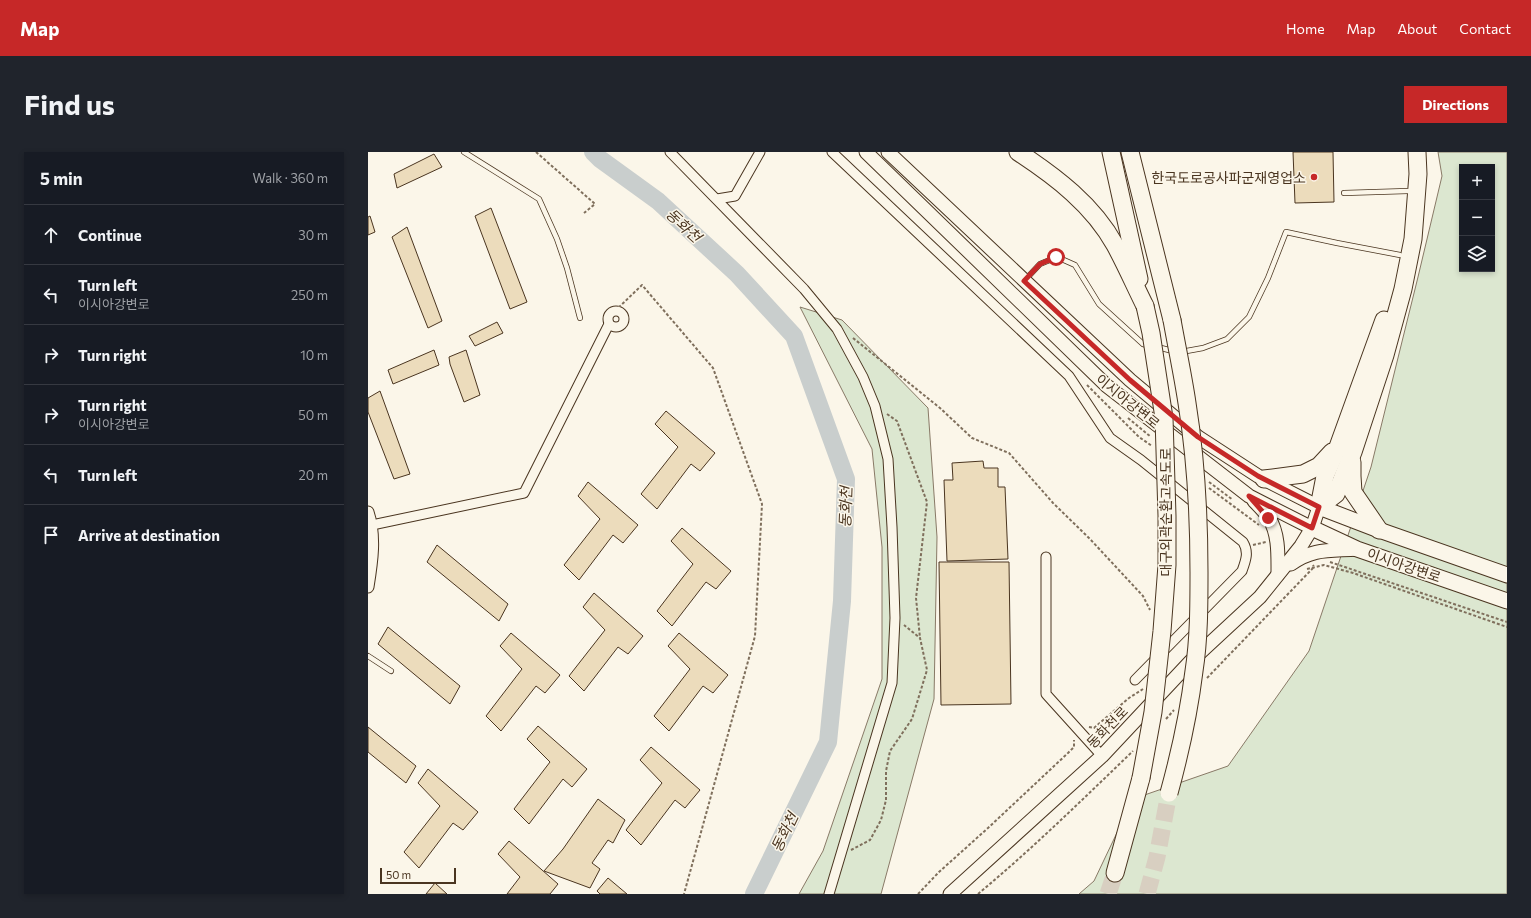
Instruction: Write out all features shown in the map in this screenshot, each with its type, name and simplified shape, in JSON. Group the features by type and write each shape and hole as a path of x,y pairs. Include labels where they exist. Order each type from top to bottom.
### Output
{"highway":[{"path":"1018,152 1047,171 1072,191 1094,216 1115,245 1145,306"},
{"name":"대구외곽순환고속도로","path":"1111,152 1145,306 1164,418 1167,516 1167,565 1162,631 1153,712 1141,778 1116,872"},
{"name":"대구외곽순환고속도로","path":"1130,152 1172,320 1187,404 1196,482 1199,538 1199,603 1194,670 1189,706 1169,793"},
{"path":"1319,507 1336,494 1345,449 1385,316 1400,255 1408,191 1408,152"},
{"path":"1264,479 1303,474 1319,466 1345,449 1385,355 1404,282 1414,239 1418,174 1417,152"},
{"path":"1345,449 1352,476 1354,492 1379,530"},
{"name":"이시아강변로","path":"1319,507 1379,530 1507,575"},
{"name":"이시아강변로","path":"1312,528 1357,549 1507,601"}],"main road":[{"name":"이시아강변로","path":"866,152 1107,386 1249,496 1312,528"},
{"name":"이시아강변로","path":"888,152 1095,349 1141,390 1198,437 1264,479 1319,507"},
{"path":"1249,496 1268,518 1275,530 1278,547 1278,574"},
{"path":"1278,574 1301,546 1312,528 1319,507"},
{"path":"1278,574 1299,558 1314,552 1357,549"},
{"name":"동화천로","path":"950,894 1102,756 1191,661 1260,597 1278,574"}],"street":[{"path":"670,152 804,290 837,329 863,377 875,406 888,459 895,618 892,683 842,855 829,894"},
{"path":"717,199 734,196 760,152"},
{"path":"832,152 1069,376 1110,438 1140,460 1242,542 1246,547 1246,559 1242,571 1135,680"},
{"path":"372,525 524,493 609,324 608,315 615,310 623,314 624,322 618,327 613,327 609,324"},
{"path":"368,512 372,525 372,563 368,587"},
{"path":"1046,557 1046,694 1102,756"}],"lane":[{"path":"464,152 539,199 557,239 567,268 580,318"},
{"path":"1344,193 1408,191"},
{"path":"1024,281 1040,264 1056,257 1075,265 1098,304 1143,344 1182,352 1203,348 1227,339 1249,317 1268,278 1286,232 1400,255"},
{"path":"368,656 391,671"}],"path":[{"path":"536,152 595,204 584,213"},
{"path":"615,310 642,285 714,368 762,504 755,636 684,894"},
{"path":"837,329 849,334 940,408 972,438 1010,453 1053,503 1090,539 1143,596 1154,616"},
{"path":"842,855 870,840 881,820 886,800 886,771 890,751 912,719 927,670 920,638 916,598 927,502 896,421 875,406"},
{"path":"1246,547 1269,541 1276,537"},
{"path":"1326,561 1507,622"},
{"path":"1300,570 1324,565 1507,627"},
{"path":"895,618 920,638"},
{"path":"918,894 938,872 1068,754 1074,747 1072,737"}],"green space":[{"path":"1438,152 1507,152 1507,894 1079,894 1094,881 1133,799 1228,766 1309,651 1371,467 1442,176"},
{"path":"800,307 842,320 928,408 937,537 934,699 881,894 799,894 823,851 882,679 882,547 872,449"}],"building":[{"name":"한국도로공사파군재영업소","path":"1293,152 1333,152 1334,202 1295,203"},
{"path":"434,154 442,167 397,188 394,174"},
{"path":"491,208 527,302 510,309 475,216"},
{"path":"370,216 375,232 368,235 368,217"},
{"path":"407,227 442,321 428,328 392,237"},
{"path":"497,322 503,333 475,346 469,336"},
{"path":"434,350 439,365 393,384 388,370"},
{"path":"466,350 480,395 464,402 450,364 449,357"},
{"path":"380,391 410,474 394,479 368,412 368,398"},
{"path":"666,411 715,453 700,471 691,464 657,509 641,494 678,447 655,424"},
{"path":"983,461 984,468 998,468 998,487 1005,487 1008,559 947,561 944,480 953,480 952,463"},
{"path":"588,482 638,525 623,543 613,535 579,580 564,565 600,519 578,496"},
{"path":"682,528 731,571 716,589 706,582 672,626 657,611 693,564 671,541"},
{"path":"437,545 508,604 499,621 427,562"},
{"path":"939,562 1009,562 1011,704 941,705"},
{"path":"594,593 643,636 628,654 618,647 584,691 569,676 605,630 583,607"},
{"path":"388,627 460,686 450,704 378,644"},
{"path":"511,633 560,675 545,693 536,686 501,731 486,716 522,669 500,646"},
{"path":"679,633 728,675 713,693 703,686 669,731 654,716 690,669 668,646"},
{"path":"538,726 587,769 572,787 563,779 529,824 514,809 550,762 527,739"},
{"path":"368,727 416,766 406,783 368,752"},
{"path":"651,747 700,790 685,808 675,800 641,845 626,830 662,783 640,760"},
{"path":"428,769 478,812 463,830 453,823 419,868 404,852 440,806 418,783"},
{"path":"598,799 625,820 613,843 608,840 592,863 600,869 590,888 544,871 563,849"},
{"path":"509,841 558,884 550,894 507,894 520,877 498,854"},
{"path":"608,878 627,894 600,894 597,891"},
{"path":"435,883 447,894 426,894"}],"waterway":[{"name":"동화천","path":"593,152 600,159 658,201 737,274 794,336 846,479 842,601 828,742 754,894"}],"tunnel":[{"path":"1147,894 1157,857 1169,793"},
{"path":"1108,894 1115,873"}],"place":[{"name":"한국도로공사파군재영업소","path":"1314,177"}],"route":[{"path":"1056,257 1040,264 1024,281 1095,349 1198,437 1258,476 1319,507 1312,528 1249,496 1268,518"}]}
